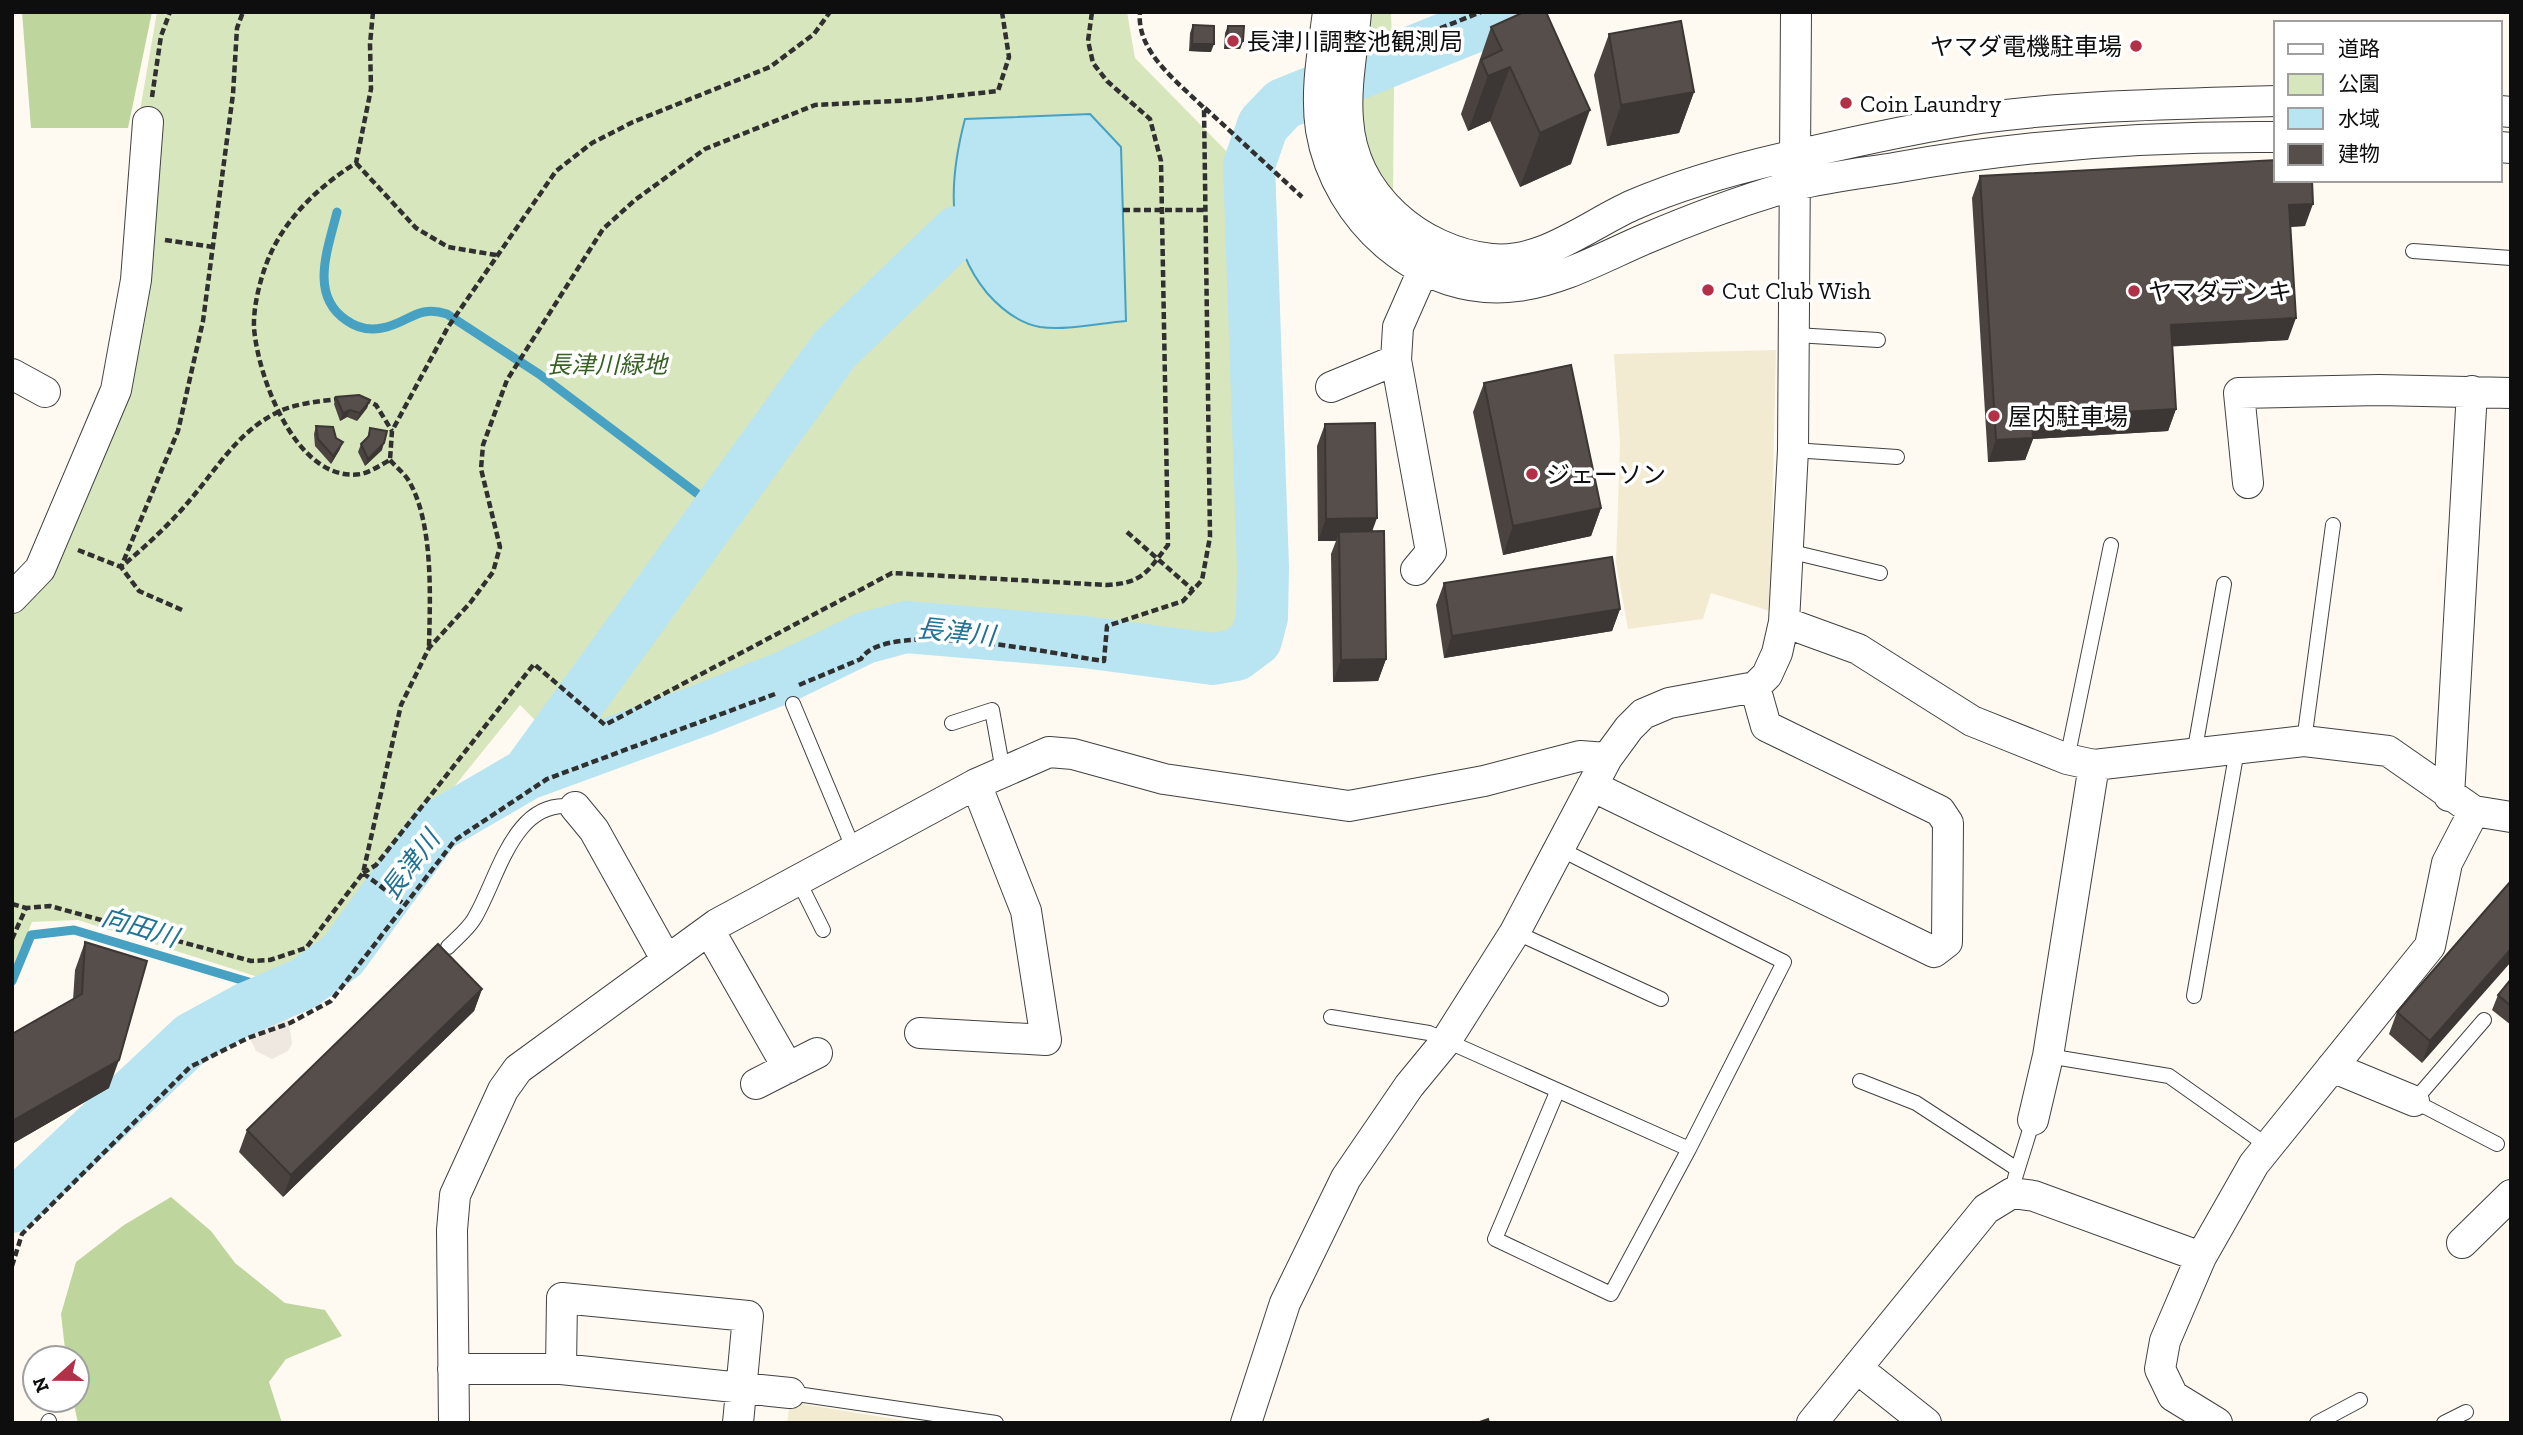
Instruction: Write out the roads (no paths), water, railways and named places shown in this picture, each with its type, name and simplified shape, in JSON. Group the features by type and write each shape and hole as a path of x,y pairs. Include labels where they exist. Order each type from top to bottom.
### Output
{"street":[{"path":"1328,12 1320,74 1319,111 1326,155 1356,216 1391,249 1424,268 1454,281 1485,288 1519,286 1553,278 1709,214 1796,185 1984,152 2068,143 2274,137"},
{"path":"1356,12 1347,100 1353,149 1368,184 1380,200 1414,232 1433,242 1492,260 1514,259 1546,249 1633,205 1695,183 1796,155 1979,119 2155,103 2274,101"},
{"path":"1246,1423 1285,1303 1346,1178 1409,1086 1446,1041 1515,932 1607,758 1629,727 1643,714 1669,703 1755,687 1767,676 1777,653 1784,622 1793,450 1796,335 1796,12"},
{"path":"12,597 40,569 55,540 116,390 136,280 148,122"},
{"path":"1416,570 1432,552 1396,360 1398,327 1424,268"},
{"path":"1331,387 1396,360"},
{"path":"12,374 45,392"},
{"path":"2217,1423 2173,1396 2160,1369 2165,1341 2201,1257 2254,1164 2430,946 2462,804 2472,391"},
{"path":"2248,483 2239,393 2511,393"},
{"path":"1784,622 1858,649 1972,721 2081,762 2237,750 2304,741 2388,751 2462,804 2511,817"},
{"path":"1592,786 1934,952 1947,942 1948,823 1940,811 1766,726 1755,687"},
{"path":"454,1423 452,1230 455,1195 503,1090 518,1069 709,930 976,784 1049,752 1073,754 1164,779 1349,806 1484,781 1580,756 1607,758"},
{"path":"2033,1120 2049,1056 2081,762"},
{"path":"920,1033 1046,1040 1026,911 976,784"},
{"path":"575,807 594,830 666,959"},
{"path":"709,930 788,1068"},
{"path":"756,1084 817,1053"},
{"path":"2332,1067 2414,1101"},
{"path":"1812,1423 1986,1209 2014,1181 2034,1196 2201,1257"},
{"path":"2462,1243 2511,1195"},
{"path":"561,1369 562,1298 748,1316 738,1423"},
{"path":"453,1369 561,1369 742,1386 790,1394"},
{"path":"1858,1369 1926,1423"}],"lane":[{"path":"2413,251 2511,258"},
{"path":"1796,335 1878,340"},
{"path":"1793,450 1897,457"},
{"path":"2304,741 2333,525"},
{"path":"2081,762 2111,545"},
{"path":"1788,551 1880,573"},
{"path":"2194,754 2224,584"},
{"path":"793,704 854,850"},
{"path":"952,723 992,710 1003,771"},
{"path":"2194,996 2237,750"},
{"path":"448,947 472,922 513,835 551,808 560,804 575,807"},
{"path":"1556,1092 1495,1239 1611,1294 1689,1149 1784,962 1560,849"},
{"path":"798,880 823,930"},
{"path":"1515,932 1661,999"},
{"path":"1331,1017 1429,1033 1556,1092 1689,1149"},
{"path":"2484,1020 2414,1101 2497,1143"},
{"path":"2049,1056 2169,1076 2268,1146"},
{"path":"1860,1081 1916,1103 2014,1181 2033,1120"},
{"path":"790,1394 996,1423"},
{"path":"2317,1423 2360,1400"},
{"path":"2444,1423 2466,1412"}],"water":[{"path":"1090,114 1121,147 1126,321 1061,328 1032,325 1004,310 987,293 973,273 957,232 954,187 965,119"}],"waterway":[{"name":"長津川","path":"12,1207 192,1038 245,1009 303,984 342,956 436,827 527,774 785,677 865,638 906,627 1084,642 1213,659 1236,655 1256,640 1262,617 1263,568 1249,165 1263,125 1283,104 1511,12"},
{"path":"337,212 326,256 325,285 335,310 346,320 359,327 372,329 391,326 428,311 447,314 539,374 719,510"},
{"path":"527,774 835,349 957,232"},
{"name":"向田川","path":"12,981 31,935 74,930 282,992"}],"place":[{"name":"長津川調整池観測局","path":"1233,41"},
{"name":"ヤマダ電機駐車場","path":"2136,46"},
{"name":"Coin Laundry","path":"1846,103"},
{"name":"Cut Club Wish","path":"1708,290"},
{"name":"ヤマダデンキ","path":"2134,291"},
{"name":"屋内駐車場","path":"1994,416"},
{"name":"ジェーソン","path":"1532,474"}],"park label":[{"name":"長津川緑地","path":"607,364"}]}
